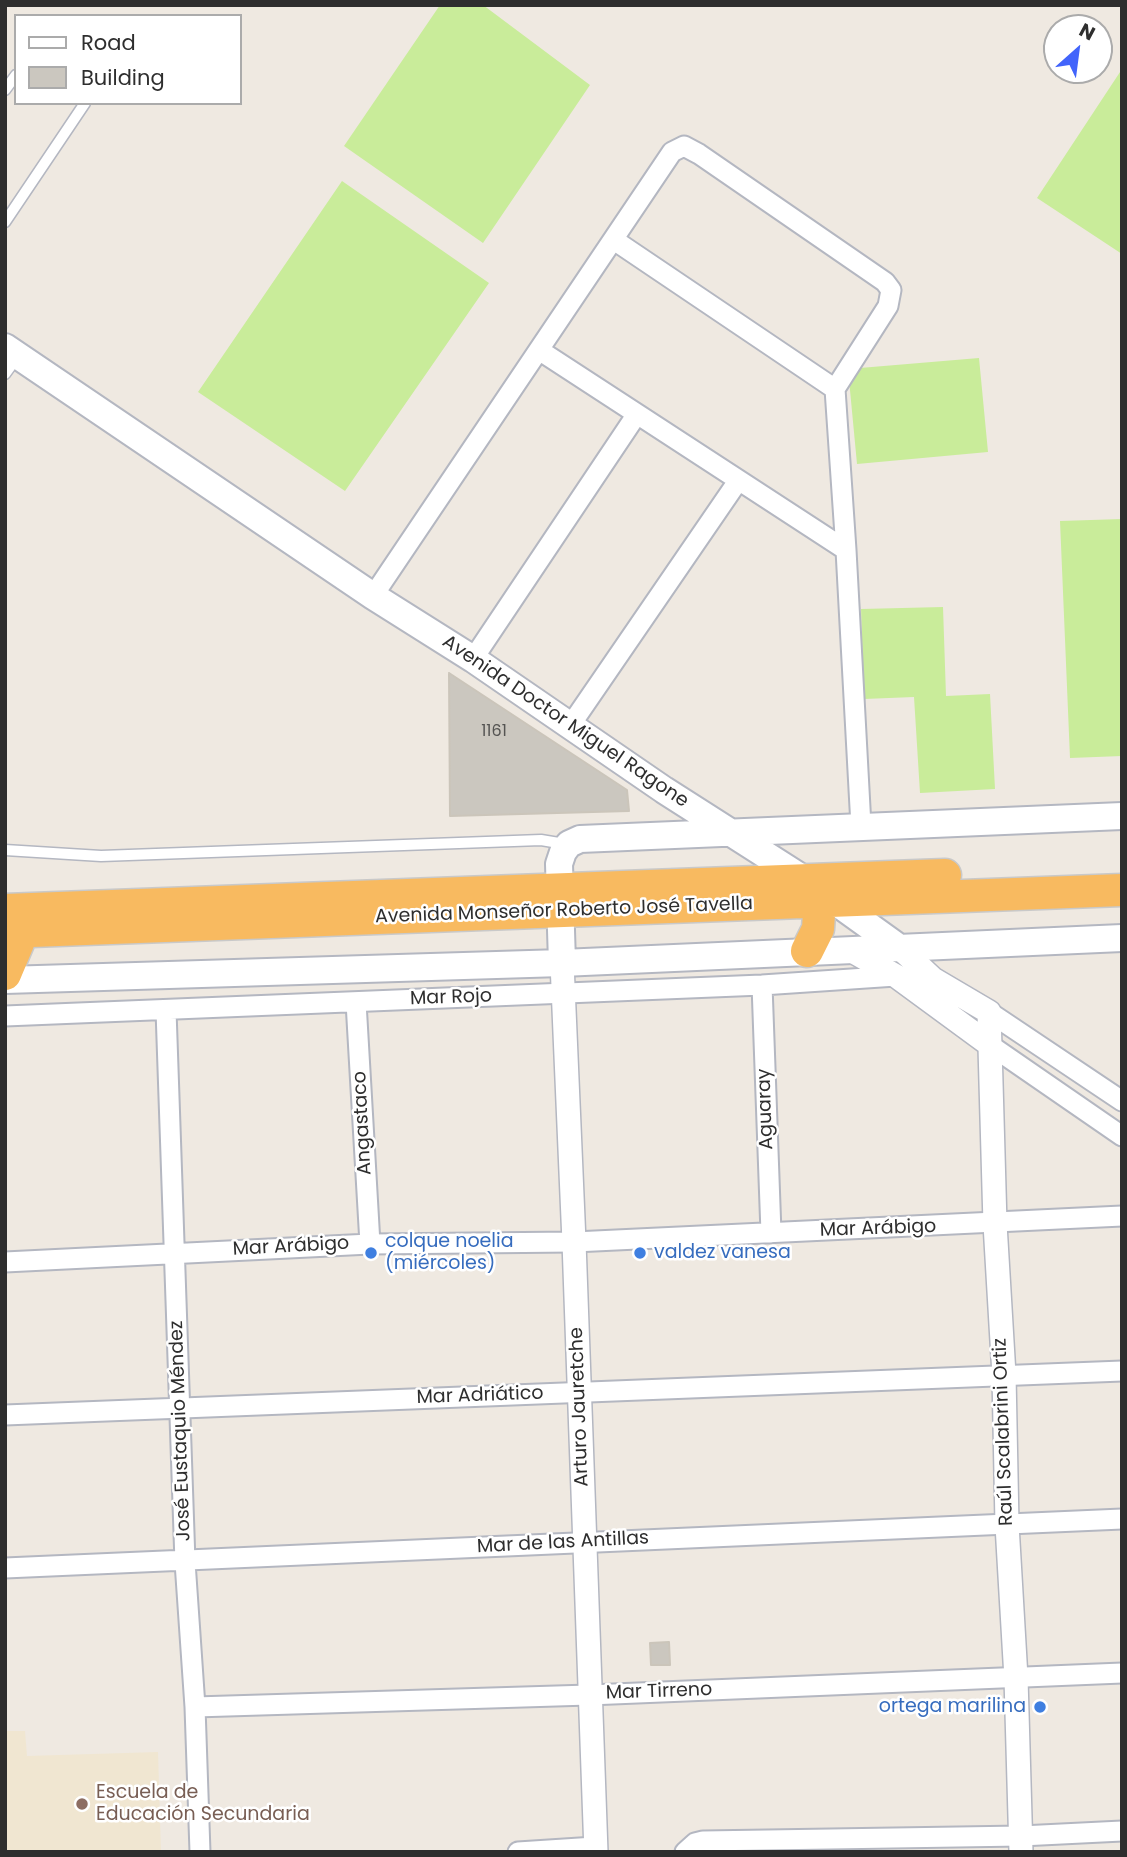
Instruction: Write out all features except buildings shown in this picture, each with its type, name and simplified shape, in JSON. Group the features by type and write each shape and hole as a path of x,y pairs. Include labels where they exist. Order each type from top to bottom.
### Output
{"highway":[{"name":"Avenida Monseñor Roberto José Tavella","path":"819,894 1122,868"},
{"name":"Avenida Monseñor Roberto José Tavella","path":"14,917 560,900 1122,890"},
{"path":"807,951 818,929 819,894"},
{"path":"5,974 14,917"}],"main road":[{"name":"Avenida Doctor Miguel Ragone","path":"9,359 473,659 901,949"},
{"path":"662,834 672,817 674,807 664,790"},
{"path":"562,963 559,864 562,852 569,844 580,839 1122,816"},
{"path":"5,980 562,963 1122,938"}],"street":[{"path":"373,596 672,152 684,146 885,282 891,290 888,306 835,389 860,826"},
{"path":"614,240 835,389"},
{"path":"539,350 846,550"},
{"path":"473,659 637,414"},
{"path":"570,726 738,481"},
{"name":"Avenida Doctor Miguel Ragone","path":"901,949 933,979 989,1012 1122,1101"},
{"path":"852,951 896,976 1122,1136"},
{"name":"Arturo Jauretche","path":"562,963 595,1849"},
{"name":"Mar Rojo","path":"5,1016 762,985 896,976"},
{"name":"Aguaray","path":"762,985 771,1233"},
{"name":"Angastaco","path":"356,1002 370,1244"},
{"name":"José Eustaquio Méndez","path":"166,1010 186,1562 200,1852"},
{"name":"Raúl Scalabrini Ortiz","path":"989,1012 995,1224 1004,1376 1007,1525 1016,1678 1021,1844"},
{"name":"Mar Arábigo","path":"5,1262 370,1244 574,1242 1122,1216"},
{"name":"Mar Adriático","path":"5,1415 1122,1371"},
{"name":"Mar de las Antillas","path":"5,1568 1122,1519"},
{"name":"Mar Tirreno","path":"195,1707 589,1695 1122,1673"},
{"path":"685,1852 695,1843 703,1841 1021,1844 1122,1831"},
{"path":"519,1852 595,1849"}],"lane":[{"path":"5,222 84,105"},
{"path":"5,850 101,856 541,840 569,844"}],"shaded area":[{"name":"Escuela de Educación Secundaria","path":"5,1731 25,1731 27,1756 158,1752 161,1852 5,1852"}],"green space":[{"path":"440,5 483,5 590,85 483,243 344,146"},
{"path":"1122,69 1122,254 1037,198"},
{"path":"342,181 489,283 345,491 198,392"},
{"path":"979,358 988,452 857,464 848,369"},
{"path":"1122,519 1122,756 1070,758 1060,521"},
{"path":"943,607 946,696 990,694 995,789 920,793 914,697 864,699 861,609"}],"place":[{"name":"colque noelia (miércoles)","path":"371,1253"},
{"name":"valdez vanesa","path":"640,1253"},
{"name":"ortega marilina","path":"1040,1707"},
{"name":"Escuela de Educación Secundaria","path":"82,1804"}]}
